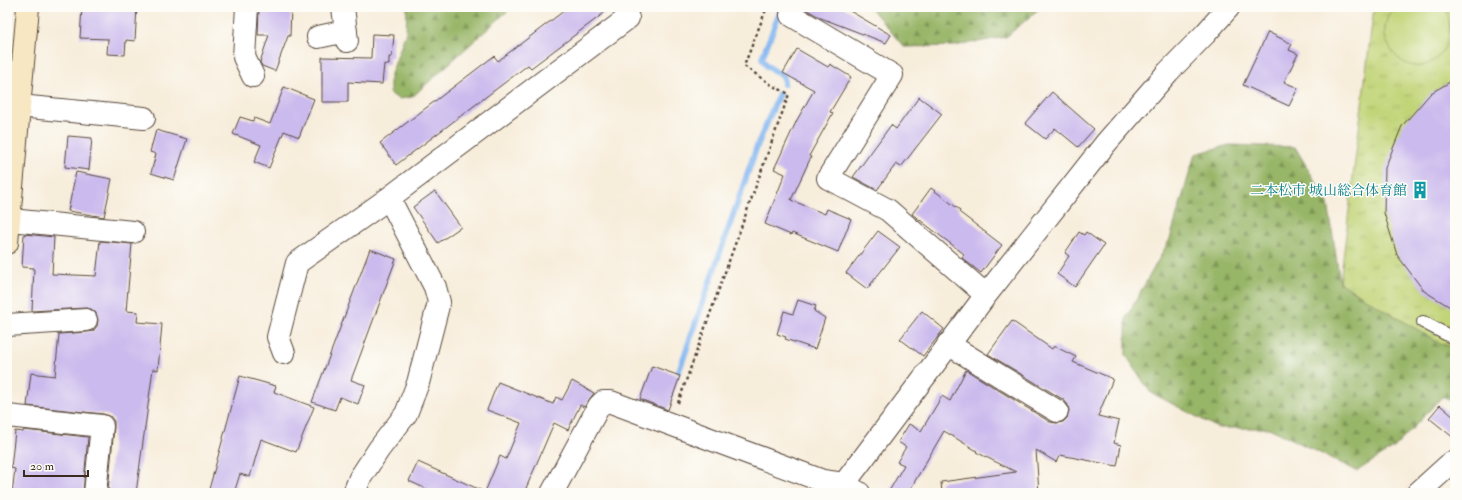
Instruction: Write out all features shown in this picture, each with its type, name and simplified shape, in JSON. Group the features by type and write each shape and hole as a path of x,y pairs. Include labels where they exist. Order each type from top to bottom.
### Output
{"street":[{"path":"7,243 28,7"},
{"path":"247,7 244,57 252,76"},
{"path":"318,37 346,36 343,7"},
{"path":"552,493 599,406 603,402 611,402 823,481 851,488 948,344 986,294 1106,143 1168,72 1229,7"},
{"path":"791,15 892,75 828,178 888,210 986,294"},
{"path":"284,353 278,336 297,263 389,198 628,18"},
{"path":"19,106 144,118"},
{"path":"354,493 360,478 375,455 406,414 418,383 439,302 436,287 389,198"},
{"path":"10,220 134,232"},
{"path":"7,325 86,320"},
{"path":"948,344 1057,411"},
{"path":"7,416 102,426 95,493"},
{"path":"1418,493 1451,463"}],"lane":[{"path":"1423,322 1455,339"}],"path":[{"path":"670,424 789,94 773,86 744,66 766,7"}],"green space":[{"path":"407,7 512,7 412,97 398,99 390,93 390,77 406,32"},
{"path":"870,7 1041,7 1006,37 954,46 904,47"},
{"path":"1374,7 1455,7 1455,348 1441,344 1340,283"},
{"path":"1394,7 1445,7 1449,21 1449,34 1445,46 1439,56 1430,63 1420,66 1408,64 1397,57 1391,50 1385,36 1385,28 1386,20"},
{"path":"1229,145 1295,147 1328,203 1340,283 1441,344 1455,348 1455,403 1442,397 1395,447 1357,471 1269,428 1218,428 1150,392 1126,355 1126,318 1170,239 1195,154"}],"building":[{"path":"82,7 137,7 135,41 126,40 125,55 107,54 108,39 80,38"},
{"path":"259,7 291,7 290,36 288,36 275,71 262,66 260,62 269,35 258,35"},
{"path":"569,7 612,7 531,68 528,65 396,165 380,143 494,56 498,61"},
{"path":"802,7 843,7 891,35 886,43 821,18"},
{"path":"1268,32 1292,44 1289,50 1298,54 1284,82 1298,88 1289,106 1243,85"},
{"path":"372,34 394,35 392,57 389,57 389,65 384,64 382,84 348,82 348,102 322,102 322,57 371,58"},
{"path":"797,49 828,67 830,64 851,77 830,112 833,113 809,156 811,157 791,200 825,214 827,209 851,219 838,252 792,233 791,235 765,224 785,174 774,169 797,120 814,90 783,73"},
{"name":"二本松市 城山総合体育館","path":"1455,79 1455,310 1424,291 1397,255 1384,213 1385,168 1402,126 1431,93"},
{"path":"284,87 314,99 299,137 284,131 269,168 254,162 261,145 233,134 240,117 253,121 254,118 270,124"},
{"path":"1052,92 1094,129 1078,147 1055,128 1045,139 1025,123"},
{"path":"919,97 942,114 901,167 896,164 877,190 853,177 891,125 896,129"},
{"path":"156,130 187,139 174,180 151,173 156,154 150,152"},
{"path":"68,136 92,138 89,170 65,167"},
{"path":"76,172 112,179 104,217 68,211"},
{"path":"931,188 1002,245 981,273 962,258 964,254 912,214"},
{"path":"435,191 461,227 438,243 413,207"},
{"path":"878,231 900,247 867,289 846,273"},
{"path":"1079,232 1084,235 1086,232 1104,245 1075,287 1057,274 1069,256 1065,253"},
{"path":"24,234 54,237 52,274 96,276 100,241 132,244 126,311 138,312 137,322 162,324 158,370 153,369 136,493 108,491 114,427 114,421 110,416 27,406 31,373 55,376 59,334 93,331 97,326 98,320 96,313 91,309 86,308 32,311 34,268 22,267"},
{"path":"370,249 396,259 351,380 365,385 358,404 340,397 335,410 312,402"},
{"path":"798,300 816,306 814,311 825,318 815,349 785,339 786,337 777,334 784,311 793,314"},
{"path":"922,311 944,329 923,356 900,339"},
{"path":"1012,321 1052,349 1054,346 1076,357 1073,362 1113,379 1098,416 1119,421 1114,443 1121,445 1117,466 1060,455 1056,462 1036,450 1039,493 942,493 941,482 1016,472 976,452 977,451 944,431 908,493 888,493 904,465 897,462 906,447 898,442 909,424 921,431 942,396 950,401 966,370 1050,422 1063,422 1067,418 1069,411 1068,405 1064,400 988,354"},
{"path":"652,366 680,376 668,410 640,399"},
{"path":"240,376 276,386 274,392 314,407 296,452 261,439 250,477 240,474 234,493 208,493"},
{"path":"572,381 594,393 584,407 580,405 568,430 554,423 524,493 435,493 409,481 418,462 485,492 500,456 506,459 521,423 487,410 498,382 553,404 556,397 562,400"},
{"path":"1440,405 1455,418 1455,439 1429,418"},
{"path":"24,430 88,437 83,493 12,493 15,469 11,468 15,431 23,432"}],"waterway":[{"path":"782,7 762,58 767,66 784,77 784,84"},
{"path":"679,371 757,146 779,94"}],"place":[{"name":"二本松市 城山総合体育館","path":"1420,190"}]}
